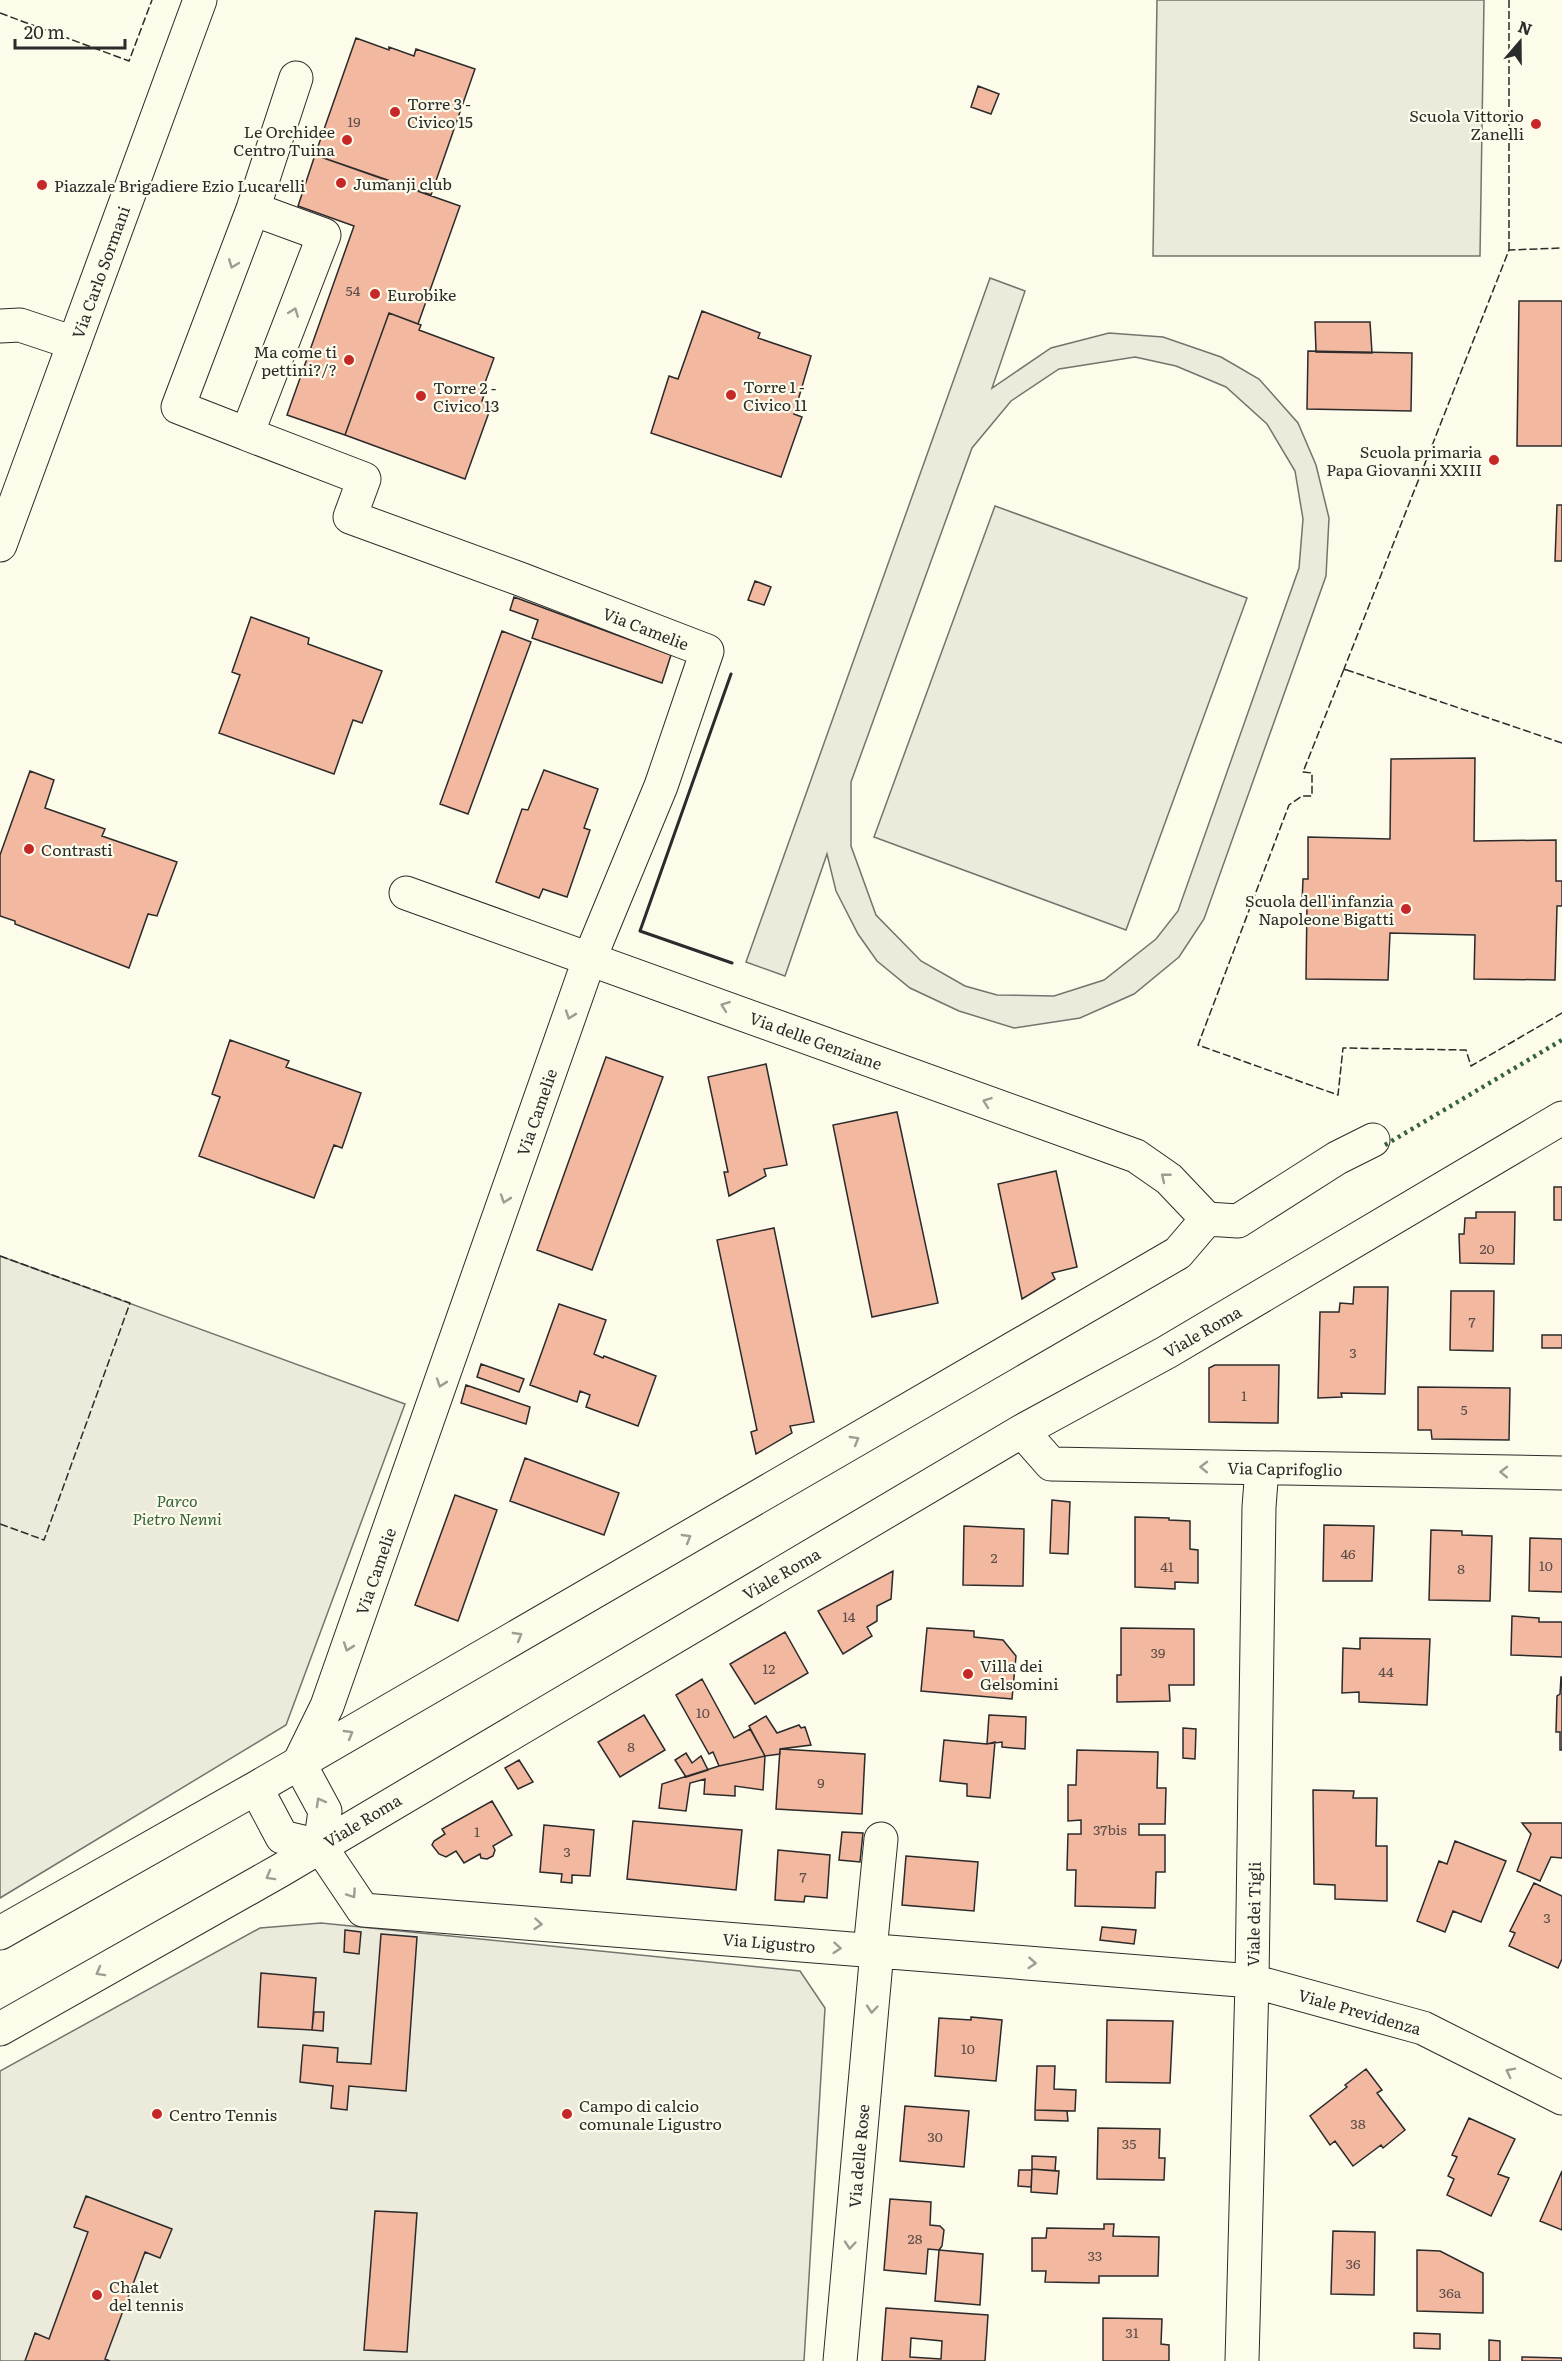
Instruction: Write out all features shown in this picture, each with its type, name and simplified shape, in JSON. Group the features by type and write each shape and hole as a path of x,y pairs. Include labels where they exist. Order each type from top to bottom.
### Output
{"street":[{"name":"Via Carlo Sormani","path":"0,545 200,0"},
{"path":"253,209 324,235 247,434 178,407 253,209 296,78"},
{"path":"0,326 20,325 74,343"},
{"name":"Via Camelie","path":"247,434 364,479 350,517 707,651 661,786 589,960 327,1706 299,1763"},
{"name":"Via delle Genziane","path":"406,893 1136,1156 1169,1179 1207,1219"},
{"name":"Viale Roma","path":"0,2029 281,1870 1022,1431 1167,1352 1562,1118"},
{"path":"0,1933 256,1788 1178,1253 1207,1219 1238,1221 1337,1158 1372,1140"},
{"name":"Via Caprifoglio","path":"1022,1431 1051,1464 1562,1473"},
{"name":"Viale dei Tigli","path":"1242,2361 1252,1981 1259,1507 1262,1468"},
{"path":"256,1788 282,1837 320,1846 325,1811 299,1763"},
{"name":"Via delle Rose","path":"840,2361 881,1839"},
{"name":"Via Ligustro","path":"320,1846 363,1910 1252,1981"},
{"name":"Viale Previdenza","path":"1252,1981 1423,2028 1562,2098"}],"green space":[{"path":"1157,0 1484,0 1480,256 1153,256"},
{"path":"990,278 1025,291 992,388 1051,348 1109,333 1163,337 1221,357 1259,379 1298,423 1316,465 1329,518 1326,576 1204,919 1179,957 1134,994 1080,1018 1014,1028 959,1011 910,988 877,961 858,934 836,891 827,854 785,976 746,962","holes":["1135,357 1176,366 1226,387 1267,424 1295,471 1303,519 1299,568 1178,911 1156,939 1104,980 1054,996 997,995 965,986 921,961 876,915 851,846 851,782 972,448 1011,401 1059,369"]},
{"path":"995,506 1247,598 1126,930 874,837"},
{"name":"Parco Pietro Nenni","path":"0,1256 405,1404 286,1725 0,1898"},
{"name":"Campo di calcio comunale Ligustro","path":"321,1923 800,1971 825,2008 804,2361 0,2361 0,2071 260,1928"}],"building":[{"name":"Torre 3 - Civico 15","path":"356,38 414,56 416,49 475,69 431,195 315,155"},
{"path":"978,86 999,94 991,114 971,107"},
{"path":"315,155 460,206 418,324 389,313 345,435 287,415 354,226 298,206"},
{"path":"1519,301 1562,301 1562,446 1517,446"},
{"name":"Torre 1 - Civico 11","path":"702,311 760,333 758,338 811,356 794,414 802,417 781,477 651,433 669,376 678,379"},
{"name":"Torre 2 - Civico 13","path":"389,313 421,325 419,330 494,358 482,391 485,392 482,401 492,404 465,479 345,435"},
{"path":"1315,322 1370,322 1372,353 1316,352"},
{"path":"1308,351 1412,353 1411,411 1307,409"},
{"path":"1557,505 1562,505 1562,561 1555,561"},
{"path":"755,581 771,587 764,605 748,600"},
{"path":"514,597 671,655 662,683 532,638 538,620 510,610"},
{"path":"251,617 309,638 308,644 382,671 362,723 353,720 334,774 219,733 240,675 232,672"},
{"path":"502,631 531,642 468,814 440,804"},
{"path":"1475,758 1474,841 1556,840 1556,881 1562,881 1562,906 1557,906 1555,980 1474,979 1475,935 1390,933 1388,980 1306,979 1307,903 1302,903 1303,879 1308,879 1308,837 1390,839 1391,759"},
{"path":"544,770 598,789 584,828 590,830 567,897 543,889 539,898 496,882 522,809 528,810"},
{"path":"30,771 54,780 45,808 105,829 102,836 177,862 157,916 148,914 129,968 15,924 15,921 0,916 0,855"},
{"path":"230,1040 289,1061 286,1067 361,1093 342,1148 334,1145 314,1198 199,1156 220,1097 212,1094"},
{"path":"606,1057 663,1077 592,1270 537,1250"},
{"path":"766,1064 787,1165 764,1169 766,1176 729,1196 724,1172 728,1172 708,1077"},
{"path":"897,1112 938,1303 872,1317 833,1125"},
{"path":"1056,1171 1077,1267 1052,1273 1055,1279 1022,1299 998,1184"},
{"path":"1554,1187 1562,1187 1562,1220 1554,1220"},
{"path":"1476,1212 1515,1212 1514,1264 1460,1263 1459,1234 1464,1234 1465,1218 1476,1218"},
{"path":"774,1228 814,1422 790,1426 792,1433 756,1454 751,1432 757,1430 717,1240"},
{"path":"1354,1287 1388,1287 1385,1394 1341,1393 1342,1397 1318,1398 1320,1312 1339,1312 1340,1303 1353,1304"},
{"path":"1451,1291 1494,1291 1493,1351 1450,1350"},
{"path":"559,1304 606,1320 594,1354 656,1376 638,1426 586,1407 590,1395 580,1391 577,1402 530,1385"},
{"path":"1542,1335 1562,1335 1562,1348 1542,1348"},
{"path":"481,1364 524,1379 519,1392 477,1377"},
{"path":"1215,1365 1279,1365 1278,1423 1209,1422 1209,1368"},
{"path":"466,1385 530,1407 526,1424 461,1403"},
{"path":"1418,1387 1510,1388 1509,1440 1432,1439 1431,1430 1418,1430"},
{"path":"525,1458 619,1493 604,1535 510,1501"},
{"path":"455,1495 497,1510 458,1621 415,1605"},
{"path":"1052,1500 1070,1502 1068,1554 1050,1553"},
{"path":"1135,1517 1190,1521 1190,1549 1198,1550 1198,1583 1175,1582 1175,1589 1135,1587"},
{"path":"1324,1525 1374,1526 1372,1581 1323,1581"},
{"path":"964,1526 1024,1529 1023,1586 963,1585"},
{"path":"1431,1530 1462,1531 1462,1535 1492,1536 1490,1601 1429,1600"},
{"path":"1530,1538 1562,1539 1562,1592 1529,1591"},
{"path":"893,1571 891,1599 877,1606 877,1621 867,1627 872,1636 843,1654 818,1611"},
{"path":"1512,1616 1539,1618 1539,1622 1562,1622 1562,1657 1511,1655"},
{"name":"Villa dei Gelsomini","path":"927,1628 974,1631 974,1637 1003,1640 1016,1656 1012,1699 921,1691"},
{"path":"1121,1628 1194,1629 1194,1685 1169,1685 1170,1701 1117,1702 1117,1675 1121,1675"},
{"path":"785,1632 808,1673 755,1704 730,1664"},
{"path":"1360,1638 1430,1639 1427,1705 1359,1702 1359,1692 1342,1693 1343,1648 1360,1649"},
{"path":"1561,1677 1562,1750 1560,1750 1560,1732 1556,1732 1557,1696 1560,1694"},
{"path":"702,1679 734,1738 750,1729 765,1756 719,1766 713,1752 709,1754 676,1695"},
{"path":"644,1715 665,1750 620,1777 598,1742"},
{"path":"989,1715 1026,1717 1025,1749 1002,1747 1002,1742 987,1744"},
{"path":"766,1716 777,1733 799,1725 801,1728 805,1727 811,1745 780,1749 780,1754 765,1756 749,1726"},
{"path":"1183,1728 1196,1729 1195,1759 1183,1758"},
{"path":"944,1740 987,1744 995,1742 990,1798 967,1796 967,1784 940,1781"},
{"path":"780,1749 865,1754 862,1814 776,1809"},
{"path":"1077,1750 1158,1752 1157,1788 1166,1788 1165,1824 1139,1824 1139,1835 1165,1835 1165,1872 1156,1872 1155,1908 1075,1906 1076,1870 1067,1870 1068,1834 1081,1834 1081,1820 1068,1821 1068,1785 1076,1785"},
{"path":"686,1753 692,1763 701,1756 708,1770 686,1777 675,1760"},
{"path":"765,1756 763,1790 735,1786 735,1796 704,1794 705,1779 690,1783 686,1811 659,1808 662,1784 719,1766"},
{"path":"519,1760 533,1782 518,1789 505,1768"},
{"path":"1313,1790 1354,1791 1353,1798 1377,1798 1376,1846 1387,1846 1387,1901 1335,1899 1335,1885 1314,1884"},
{"path":"492,1801 512,1835 493,1846 495,1850 493,1856 487,1859 481,1858 480,1854 464,1863 456,1851 446,1857 439,1854 432,1845 445,1834 442,1829"},
{"path":"633,1821 742,1830 736,1890 627,1879"},
{"path":"1522,1823 1562,1823 1562,1858 1551,1857 1540,1881 1517,1871 1531,1834"},
{"path":"544,1825 594,1830 590,1876 572,1875 572,1883 561,1882 562,1874 540,1872"},
{"path":"842,1832 863,1833 860,1862 839,1860"},
{"path":"1455,1841 1506,1861 1481,1922 1453,1911 1445,1932 1417,1921 1439,1861 1447,1864"},
{"path":"778,1850 830,1855 827,1898 805,1896 804,1902 775,1900"},
{"path":"906,1856 978,1862 974,1911 902,1905"},
{"path":"1534,1883 1562,1896 1562,1959 1558,1968 1509,1946 1515,1933 1510,1931"},
{"path":"1102,1927 1136,1930 1134,1944 1100,1940"},
{"path":"345,1930 361,1932 359,1954 344,1952"},
{"path":"381,1934 417,1937 406,2091 349,2086 347,2110 331,2108 333,2086 300,2082 303,2045 338,2048 337,2062 371,2064"},
{"path":"261,1973 316,1978 312,2030 258,2027"},
{"path":"314,2012 324,2012 323,2031 312,2030"},
{"path":"971,2017 1002,2020 996,2081 935,2076 939,2018 971,2020"},
{"path":"1107,2020 1173,2021 1170,2083 1106,2082"},
{"path":"1037,2066 1055,2066 1054,2089 1076,2090 1075,2111 1035,2110"},
{"path":"1366,2069 1382,2090 1377,2093 1405,2130 1383,2148 1381,2145 1353,2166 1335,2141 1330,2145 1310,2116"},
{"path":"905,2106 969,2111 964,2167 900,2161"},
{"path":"1035,2110 1067,2111 1068,2121 1035,2120"},
{"path":"1469,2118 1515,2139 1498,2174 1509,2178 1491,2216 1447,2195 1454,2179 1448,2176 1457,2157 1452,2155"},
{"path":"1098,2128 1160,2129 1159,2158 1165,2158 1164,2180 1097,2179"},
{"path":"1032,2156 1056,2157 1055,2171 1032,2169"},
{"path":"1032,2169 1059,2171 1057,2194 1031,2192"},
{"path":"1019,2170 1032,2170 1031,2187 1018,2186"},
{"path":"1562,2171 1562,2230 1540,2221"},
{"name":"Chalet del tennis","path":"86,2196 172,2229 160,2258 145,2252 105,2359 110,2361 25,2361 35,2333 49,2339 88,2232 74,2227"},
{"path":"890,2199 931,2202 930,2225 940,2226 944,2230 942,2246 939,2250 928,2249 926,2274 884,2270"},
{"path":"375,2211 417,2213 407,2352 364,2350"},
{"path":"1104,2224 1114,2224 1113,2236 1159,2237 1158,2276 1099,2276 1099,2283 1045,2282 1046,2271 1032,2271 1032,2238 1046,2238 1047,2228 1104,2229"},
{"path":"1333,2231 1375,2232 1374,2295 1331,2294"},
{"path":"939,2250 983,2254 980,2305 935,2301"},
{"path":"1417,2250 1440,2251 1483,2273 1483,2313 1417,2311"},
{"path":"886,2308 988,2315 985,2361 882,2361","holes":["911,2338 942,2341 941,2359 910,2357"]},
{"path":"1103,2318 1162,2319 1161,2344 1169,2345 1169,2361 1103,2361"},
{"path":"1414,2333 1440,2334 1440,2349 1414,2348"},
{"path":"1489,2340 1500,2341 1500,2361 1489,2361"},
{"path":"1522,2357 1562,2358 1562,2361 1522,2361"}],"hedge":[{"path":"1385,1145 1562,1040"}],"fence":[{"path":"0,13 129,61 152,0"},
{"path":"1509,0 1509,250 1511,250"},
{"path":"1346,670 1344,669 1509,250 1562,248"},
{"path":"1562,743 1344,669 1303,772 1312,773 1312,796 1302,796 1289,805 1198,1045 1338,1095 1343,1048 1466,1050 1471,1066 1562,1013"},
{"path":"0,1256 130,1303 44,1540 0,1524"}],"wall":[{"path":"731,674 640,931 732,963"}],"place":[{"name":"Torre 3 - Civico 15","path":"395,112"},
{"name":"Scuola Vittorio Zanelli","path":"1536,124"},
{"name":"Le Orchidee Centro Tuina","path":"347,140"},
{"name":"Jumanji club","path":"341,183"},
{"name":"Piazzale Brigadiere Ezio Lucarelli","path":"42,185"},
{"name":"Eurobike","path":"375,294"},
{"name":"Ma come ti pettini?/?","path":"349,360"},
{"name":"Torre 1 - Civico 11","path":"731,395"},
{"name":"Torre 2 - Civico 13","path":"421,396"},
{"name":"Scuola primaria Papa Giovanni XXIII","path":"1494,460"},
{"name":"Contrasti","path":"29,849"},
{"name":"Scuola dell'infanzia Napoleone Bigatti","path":"1406,909"},
{"name":"Villa dei Gelsomini","path":"968,1674"},
{"name":"Centro Tennis","path":"157,2114"},
{"name":"Campo di calcio comunale Ligustro","path":"567,2114"},
{"name":"Chalet del tennis","path":"97,2295"}]}
